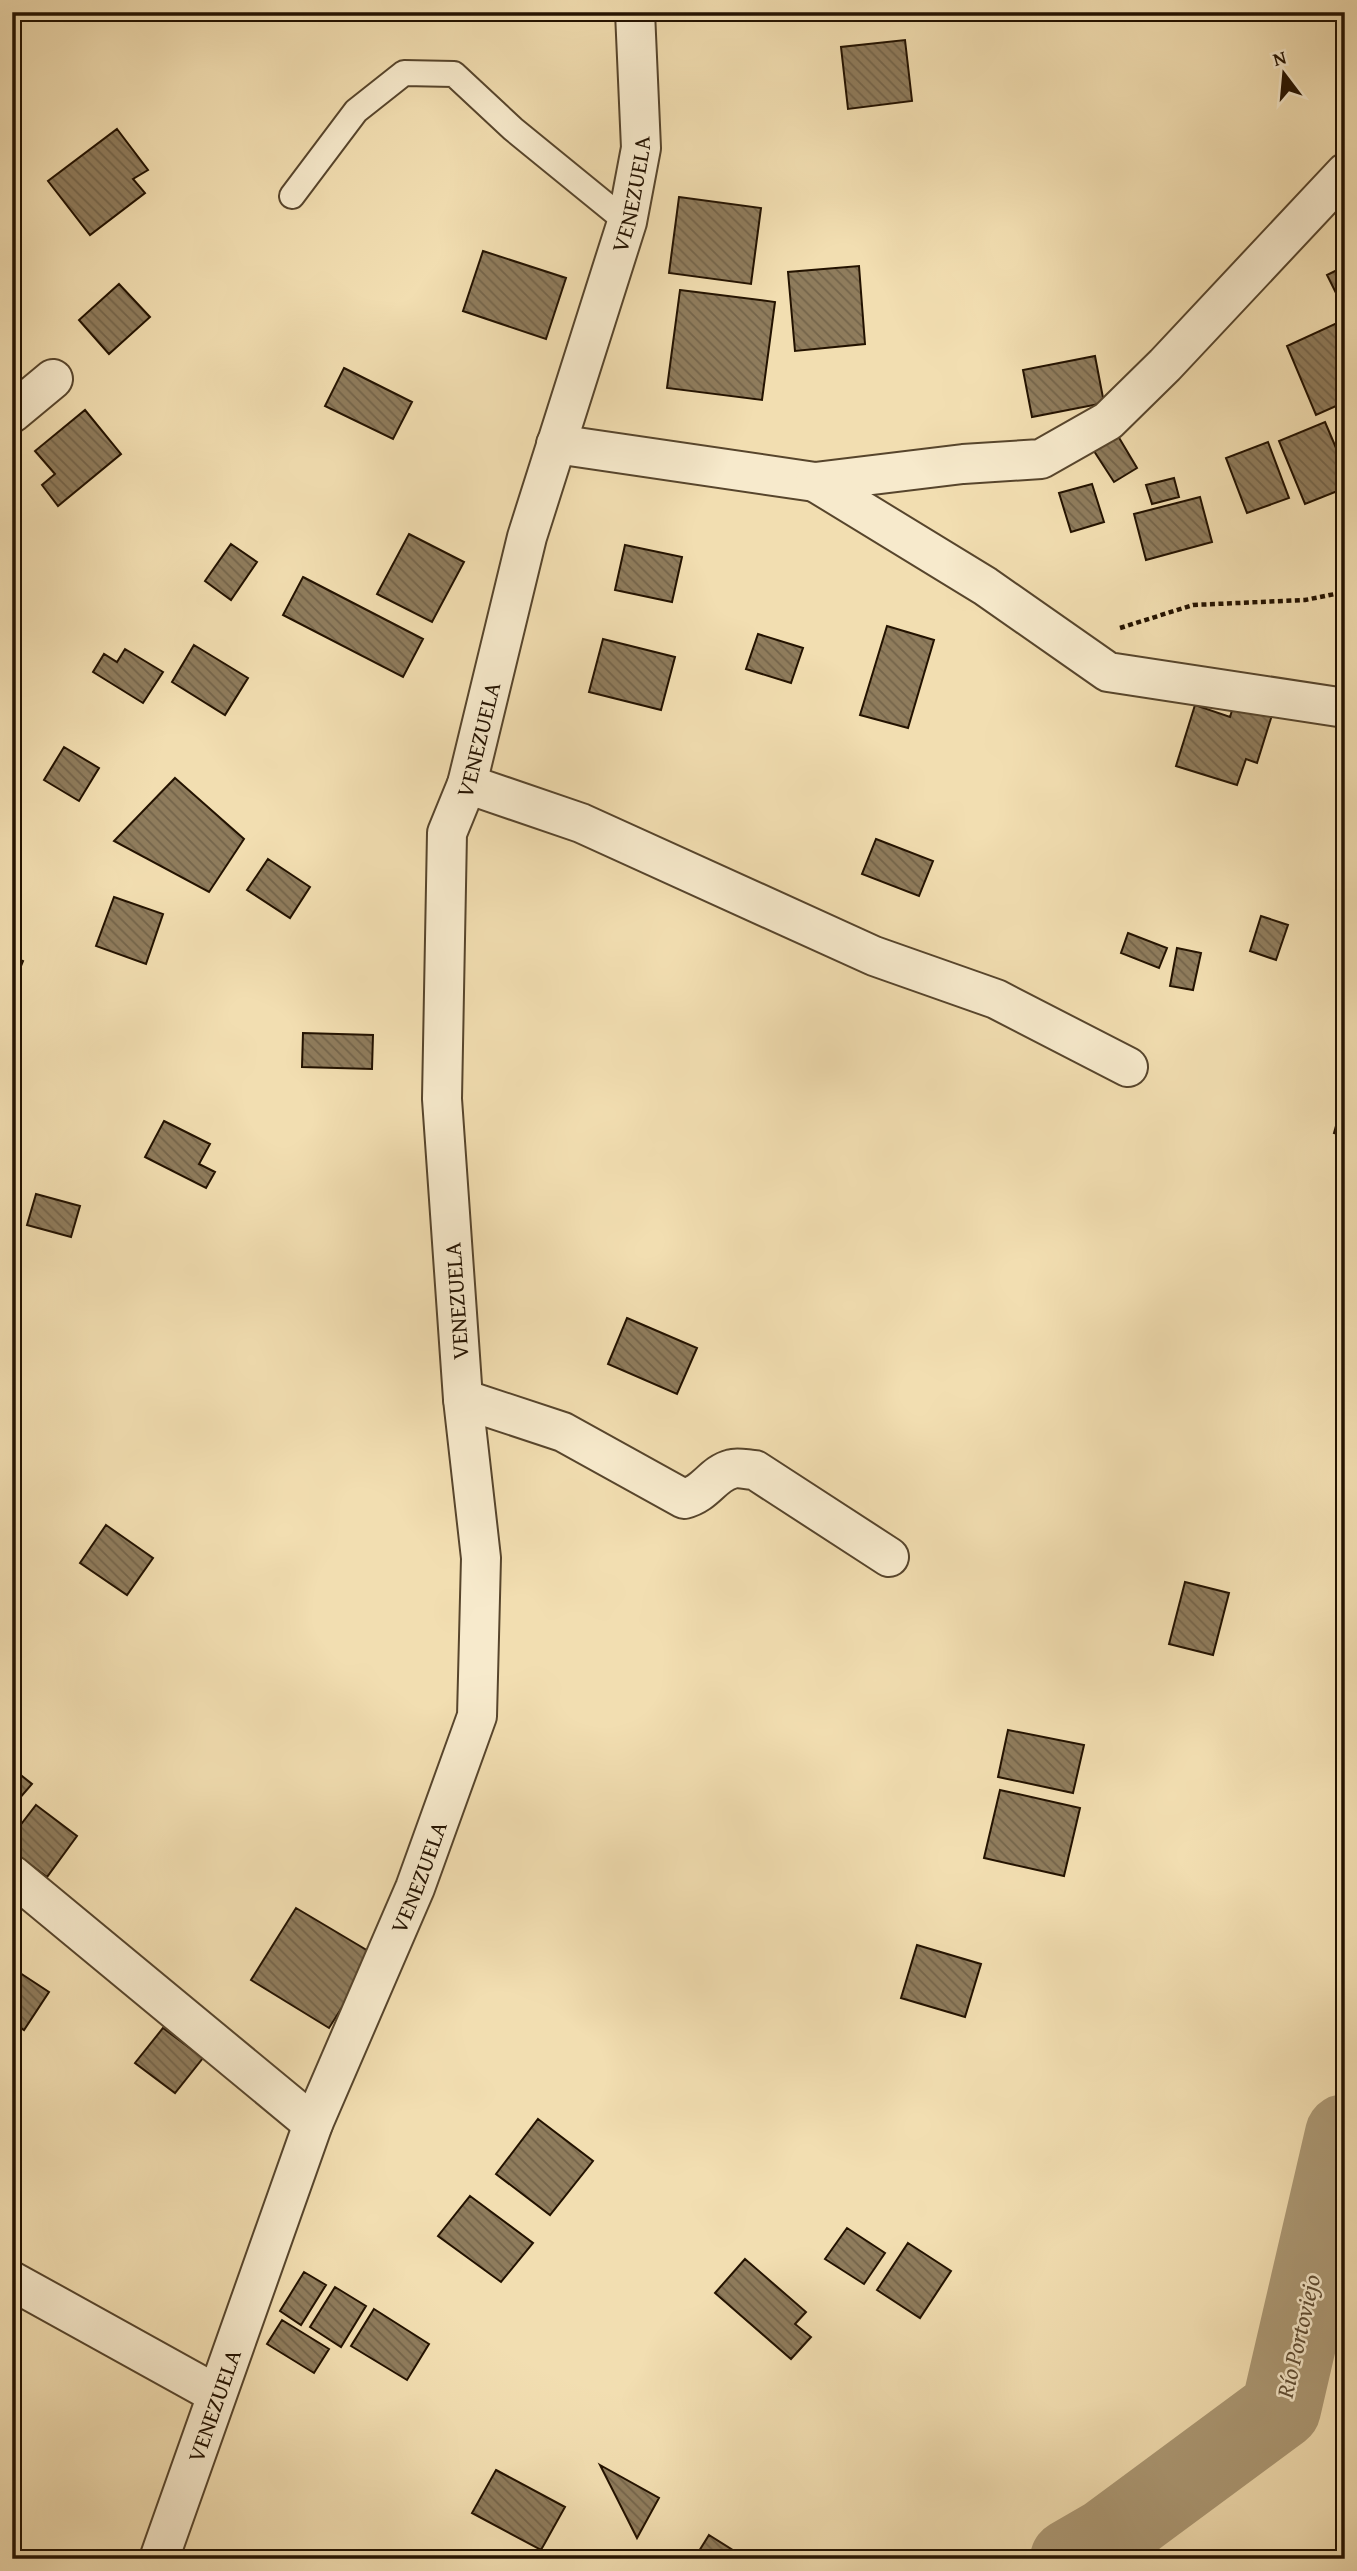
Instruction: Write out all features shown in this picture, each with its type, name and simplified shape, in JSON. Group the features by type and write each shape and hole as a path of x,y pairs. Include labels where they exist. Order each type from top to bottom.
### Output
{"street":[{"name":"VENEZUELA","path":"159,2559 313,2124 415,1888 477,1716 481,1558 463,1399 442,1099 447,833 467,784 527,537 627,222 641,148 635,12"},
{"path":"556,443 815,482 963,464 1041,459 1108,421 1165,365 1345,173"},
{"path":"12,414 53,379"},
{"path":"815,482 985,586 1108,671 1345,708"},
{"path":"467,784 581,824 874,956 996,999 1128,1068"},
{"path":"463,1399 563,1432 684,1499 698,1495 717,1476 733,1469 755,1470 889,1557"},
{"path":"12,1875 313,2124"},
{"path":"12,2281 216,2394"}],"lane":[{"path":"292,196 356,111 404,73 454,74 513,129 627,222"}],"path":[{"path":"1108,671 1117,629 1193,605 1305,600 1345,592"}],"building":[{"path":"905,40 912,101 848,109 841,47"},
{"path":"117,129 148,170 133,179 145,193 90,235 48,181"},
{"path":"679,197 761,208 751,284 669,273"},
{"path":"483,251 566,278 546,339 463,311"},
{"path":"859,266 865,344 795,351 788,272"},
{"path":"1345,266 1345,311 1327,275"},
{"path":"119,284 150,317 109,354 79,320"},
{"path":"680,290 775,302 762,400 667,388"},
{"path":"1337,323 1345,340 1345,402 1316,415 1287,346"},
{"path":"1095,356 1104,403 1032,417 1023,370"},
{"path":"344,368 412,402 393,439 325,406"},
{"path":"85,410 121,454 58,506 42,485 55,474 35,451"},
{"path":"1325,422 1345,469 1345,488 1305,504 1279,441"},
{"path":"1118,436 1137,468 1114,482 1094,451"},
{"path":"1268,442 1289,498 1247,513 1226,458"},
{"path":"1174,478 1179,497 1152,504 1146,485"},
{"path":"1092,484 1104,522 1071,532 1059,493"},
{"path":"1200,497 1212,542 1146,560 1134,514"},
{"path":"409,534 464,562 432,622 377,594"},
{"path":"231,544 257,562 231,600 205,581"},
{"path":"625,545 682,557 672,602 615,590"},
{"path":"303,577 423,639 403,677 283,615"},
{"path":"887,626 934,640 908,728 860,715"},
{"path":"758,634 803,648 791,683 746,669"},
{"path":"603,639 675,657 661,710 589,692"},
{"path":"194,645 248,678 225,715 172,682"},
{"path":"125,649 163,672 143,703 93,672 104,654 117,662"},
{"path":"1234,704 1272,715 1257,763 1246,759 1237,785 1176,766 1195,705 1230,717"},
{"path":"64,747 99,768 79,801 44,780"},
{"path":"175,778 244,839 209,892 114,841"},
{"path":"876,839 933,861 919,896 862,874"},
{"path":"268,859 310,887 290,918 247,890"},
{"path":"12,863 19,867 12,879"},
{"path":"114,897 163,914 146,964 96,946"},
{"path":"1261,916 1288,925 1276,960 1250,951"},
{"path":"1128,933 1167,948 1159,968 1121,953"},
{"path":"1177,948 1201,953 1193,990 1170,986"},
{"path":"12,957 23,961 12,988"},
{"path":"303,1033 373,1035 372,1069 302,1067"},
{"path":"1343,1101 1345,1102 1345,1136 1334,1133"},
{"path":"164,1121 210,1144 199,1164 215,1172 206,1188 145,1157"},
{"path":"36,1194 80,1206 71,1237 27,1225"},
{"path":"627,1318 697,1348 677,1394 608,1364"},
{"path":"106,1525 153,1558 127,1595 80,1563"},
{"path":"1185,1582 1229,1593 1213,1655 1169,1644"},
{"path":"1008,1730 1084,1745 1073,1793 998,1777"},
{"path":"12,1768 32,1784 12,1807"},
{"path":"1000,1790 1080,1808 1064,1876 984,1858"},
{"path":"36,1805 77,1836 47,1877 12,1851 12,1836"},
{"path":"296,1908 375,1955 329,2028 251,1980"},
{"path":"917,1945 981,1964 965,2017 901,1998"},
{"path":"14,1969 49,1992 24,2030 12,2022"},
{"path":"163,2028 203,2058 175,2093 135,2063"},
{"path":"538,2119 593,2161 550,2215 496,2174"},
{"path":"470,2196 533,2243 501,2282 438,2236"},
{"path":"847,2228 885,2253 864,2284 825,2259"},
{"path":"908,2243 951,2271 920,2318 877,2290"},
{"path":"745,2259 806,2312 795,2324 811,2337 791,2359 715,2293"},
{"path":"304,2272 326,2285 301,2325 280,2311"},
{"path":"335,2287 366,2306 341,2347 310,2327"},
{"path":"374,2309 429,2344 407,2380 351,2346"},
{"path":"282,2320 329,2349 314,2373 267,2344"},
{"path":"600,2465 659,2498 637,2538"},
{"path":"496,2470 565,2507 541,2550 472,2513"},
{"path":"709,2535 747,2559 694,2559"}],"waterway":[{"name":"Río Portoviejo","path":"1070,2559 1108,2537 1281,2409 1345,2134"}]}
